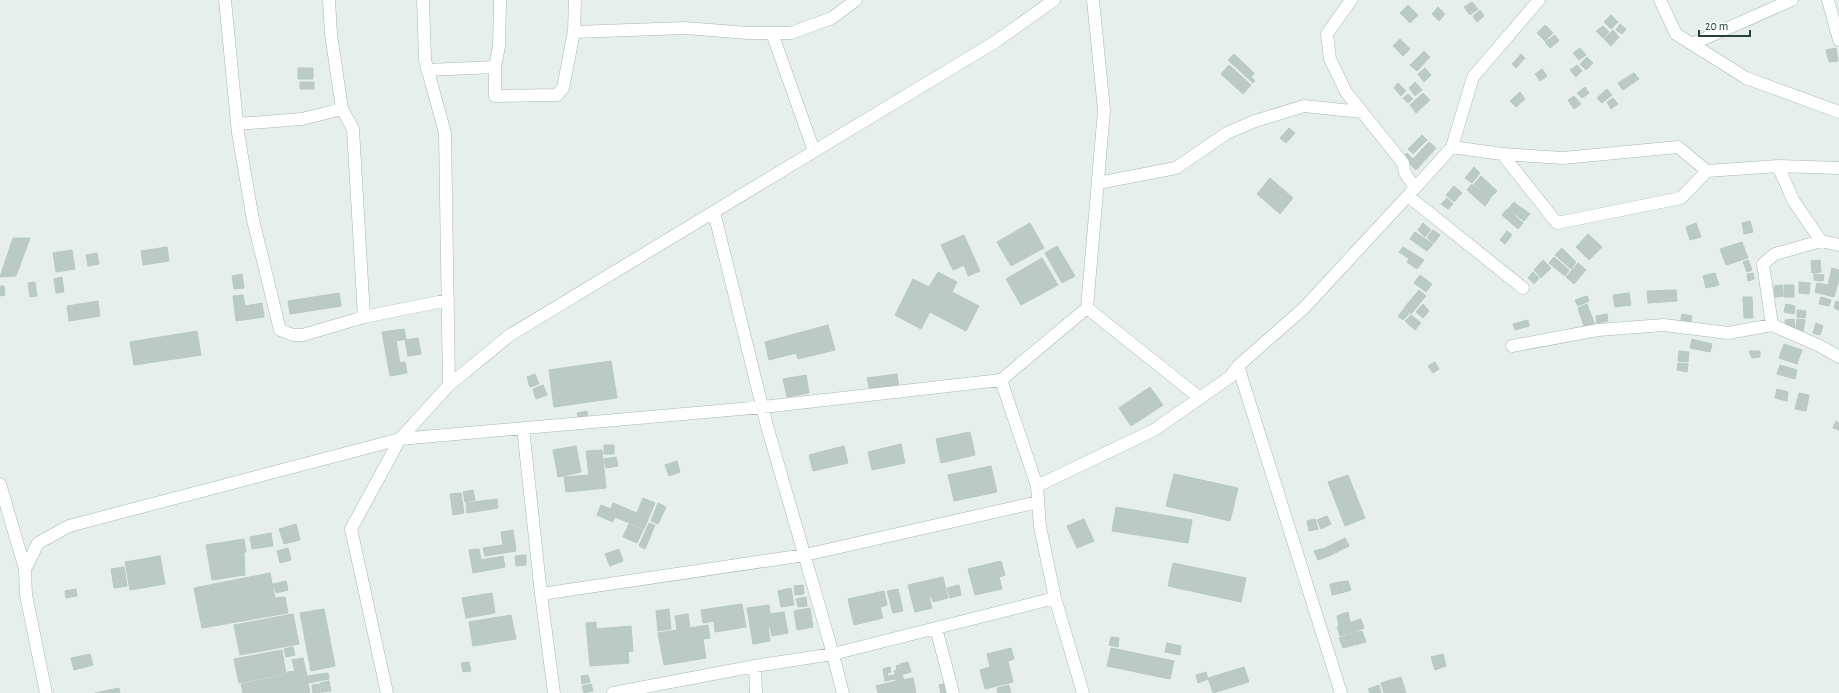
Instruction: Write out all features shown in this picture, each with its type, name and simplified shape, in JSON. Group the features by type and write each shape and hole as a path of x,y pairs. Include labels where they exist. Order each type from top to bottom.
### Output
{"street":[{"path":"225,0 237,124 253,220 280,330 293,335 303,335 364,317 448,300"},
{"path":"329,0 331,34 342,109 353,130 364,317"},
{"path":"423,0 425,60 445,133 448,385"},
{"path":"500,0 499,46 495,67 495,96 557,95 563,88 574,32 575,0"},
{"path":"574,32 685,28 791,33 832,18 856,0"},
{"path":"387,693 351,529 400,439 448,385 510,335 995,42 1054,0"},
{"path":"25,569 38,543 70,526 400,439 763,407 1001,380 1088,308 1104,110 1093,0"},
{"path":"1351,0 1327,34 1330,59 1340,81 1362,112 1403,163 1412,192 1523,288"},
{"path":"1037,486 1154,430 1230,377 1238,366 1304,308 1452,147 1473,77 1539,0"},
{"path":"1660,0 1676,34 1746,78 1839,112"},
{"path":"1692,44 1792,0"},
{"path":"1828,0 1839,40"},
{"path":"772,33 814,151"},
{"path":"428,70 495,67"},
{"path":"1098,183 1176,168 1227,133 1255,121 1304,106 1362,112"},
{"path":"237,124 302,119 342,109"},
{"path":"1452,147 1502,154 1563,158 1678,147 1707,171"},
{"path":"1502,154 1557,223 1681,198 1707,171 1778,166 1839,168"},
{"path":"1778,166 1794,200 1821,242"},
{"path":"714,212 763,407 843,693"},
{"path":"1772,325 1763,264 1775,254 1821,242 1839,245"},
{"path":"1088,308 1200,398"},
{"path":"1512,346 1598,330 1664,326 1728,334 1772,325 1820,346 1839,357"},
{"path":"1238,366 1341,693"},
{"path":"1001,380 1037,486 1040,527 1055,598 1083,693"},
{"path":"522,428 554,693"},
{"path":"0,484 25,569 26,595 46,693"},
{"path":"541,594 805,555 1038,502"},
{"path":"613,693 755,666 833,654 1055,598"},
{"path":"936,628 953,693"},
{"path":"755,666 756,693"}],"building":[{"path":"1472,2 1478,9 1470,15 1464,7"},
{"path":"1408,5 1418,15 1410,23 1400,13"},
{"path":"1438,7 1445,14 1439,21 1432,14"},
{"path":"1480,10 1484,16 1477,22 1473,16"},
{"path":"1611,15 1618,22 1611,29 1604,22"},
{"path":"1620,24 1626,29 1622,34 1616,30"},
{"path":"1545,25 1553,33 1545,41 1537,33"},
{"path":"1603,26 1609,32 1603,38 1596,31"},
{"path":"1613,30 1619,37 1611,46 1604,39"},
{"path":"1555,35 1559,41 1550,48 1545,42"},
{"path":"1400,39 1410,49 1403,56 1393,46"},
{"path":"1580,48 1586,55 1579,60 1573,53"},
{"path":"1836,48 1838,61 1829,62 1826,50"},
{"path":"1424,51 1430,57 1417,71 1410,65"},
{"path":"1234,54 1254,73 1251,77 1255,81 1253,83 1228,60"},
{"path":"1521,54 1525,58 1516,68 1512,64"},
{"path":"1587,57 1593,63 1586,70 1580,64"},
{"path":"1229,65 1251,85 1243,94 1221,74"},
{"path":"1577,65 1582,71 1576,77 1570,70"},
{"path":"298,68 313,68 313,79 298,79"},
{"path":"1425,68 1431,75 1424,82 1418,74"},
{"path":"1542,69 1547,76 1540,81 1535,74"},
{"path":"1634,73 1639,79 1623,90 1618,83"},
{"path":"300,82 314,82 314,89 300,89"},
{"path":"1415,82 1422,90 1415,96 1409,88"},
{"path":"1398,83 1406,91 1401,96 1394,88"},
{"path":"1585,87 1589,93 1582,98 1577,93"},
{"path":"1607,89 1612,95 1602,103 1597,98"},
{"path":"1520,92 1525,99 1516,107 1510,101"},
{"path":"1423,93 1430,100 1416,113 1410,105"},
{"path":"1408,94 1413,99 1408,103 1403,98"},
{"path":"1574,96 1581,104 1574,109 1568,100"},
{"path":"1613,98 1618,104 1611,109 1607,102"},
{"path":"1289,128 1295,133 1286,143 1280,138"},
{"path":"1422,135 1427,140 1413,154 1408,149"},
{"path":"1429,142 1436,148 1416,170 1403,157 1407,153 1413,159"},
{"path":"1474,167 1480,173 1472,183 1465,178"},
{"path":"1481,176 1497,191 1490,198 1474,184"},
{"path":"1270,178 1293,198 1280,214 1257,194"},
{"path":"1472,184 1490,199 1485,206 1467,190"},
{"path":"1454,186 1462,193 1454,202 1446,195"},
{"path":"1447,198 1453,204 1448,209 1441,204"},
{"path":"1514,202 1521,208 1515,215 1508,209"},
{"path":"1522,208 1530,214 1524,221 1516,215"},
{"path":"1507,209 1523,223 1518,229 1502,215"},
{"path":"1750,221 1753,232 1744,234 1742,223"},
{"path":"1030,223 1044,248 1011,266 997,242"},
{"path":"1423,223 1431,230 1425,237 1418,230"},
{"path":"1696,223 1701,237 1690,240 1686,227"},
{"path":"1433,230 1440,235 1434,243 1427,238"},
{"path":"1507,231 1512,235 1505,244 1500,240"},
{"path":"1415,232 1433,244 1427,251 1410,239"},
{"path":"1588,234 1602,247 1589,260 1576,247"},
{"path":"964,235 980,271 968,276 964,265 953,270 941,245"},
{"path":"13,238 30,238 16,276 0,277"},
{"path":"1742,242 1748,258 1726,265 1720,249"},
{"path":"1057,246 1075,276 1062,283 1045,253"},
{"path":"167,247 169,261 143,265 141,251"},
{"path":"1403,247 1424,260 1417,269 1407,262 1409,259 1399,252"},
{"path":"1562,248 1576,262 1571,269 1555,255"},
{"path":"72,250 75,269 56,272 53,253"},
{"path":"97,253 99,264 88,266 86,255"},
{"path":"1554,257 1569,270 1565,276 1549,263"},
{"path":"1042,258 1058,285 1021,305 1006,279"},
{"path":"1543,260 1551,268 1541,278 1534,270"},
{"path":"1748,260 1752,270 1747,272 1743,262"},
{"path":"1820,260 1821,272 1812,273 1811,261"},
{"path":"1578,263 1586,270 1574,284 1566,277"},
{"path":"1832,268 1839,270 1839,279 1834,297 1815,292 1817,283 1828,285"},
{"path":"938,272 957,282 952,292 979,306 966,331 930,312 921,329 895,315 913,279 929,287"},
{"path":"1533,272 1539,278 1534,284 1528,278"},
{"path":"1715,273 1719,285 1706,288 1703,276"},
{"path":"1753,273 1754,279 1748,281 1747,274"},
{"path":"242,274 244,288 234,289 232,276"},
{"path":"1814,274 1824,275 1823,281 1814,280"},
{"path":"1420,275 1432,284 1426,292 1414,283"},
{"path":"62,277 64,292 56,293 54,279"},
{"path":"35,282 37,296 30,297 28,283"},
{"path":"1799,282 1810,283 1809,294 1799,293"},
{"path":"1782,285 1783,296 1775,297 1774,286"},
{"path":"1784,285 1794,285 1794,297 1784,297"},
{"path":"0,286 4,286 5,295 0,296"},
{"path":"1419,290 1426,296 1411,314 1404,308"},
{"path":"1676,290 1677,301 1648,303 1647,291"},
{"path":"339,293 341,306 290,314 288,301"},
{"path":"1629,293 1631,305 1615,307 1613,295"},
{"path":"243,295 245,306 262,303 264,317 236,321 233,296"},
{"path":"1587,296 1589,301 1578,306 1575,300"},
{"path":"1743,297 1752,297 1753,318 1744,318"},
{"path":"1821,297 1831,300 1829,306 1819,304"},
{"path":"98,301 100,316 69,321 67,306"},
{"path":"1836,301 1839,302 1839,310 1834,308"},
{"path":"1423,304 1429,311 1423,318 1416,312"},
{"path":"1587,304 1595,325 1585,329 1578,308"},
{"path":"1786,304 1795,306 1794,314 1784,312"},
{"path":"1404,309 1409,314 1403,320 1398,316"},
{"path":"1797,310 1806,311 1805,318 1797,317"},
{"path":"1607,314 1608,321 1597,323 1596,316"},
{"path":"1682,314 1692,316 1690,327 1680,325"},
{"path":"1411,315 1421,323 1415,330 1405,321"},
{"path":"1794,319 1795,328 1786,329 1785,320"},
{"path":"1797,319 1805,320 1803,332 1796,331"},
{"path":"1528,320 1529,326 1515,330 1513,324"},
{"path":"1816,323 1823,326 1820,335 1813,333"},
{"path":"828,325 835,350 798,359 796,353 769,360 765,342"},
{"path":"404,329 406,339 396,341 400,363 405,362 407,373 390,376 382,332"},
{"path":"197,331 201,355 134,365 130,342"},
{"path":"418,338 421,354 408,356 405,340"},
{"path":"1692,339 1712,344 1710,352 1690,348"},
{"path":"1784,344 1802,350 1797,364 1779,358"},
{"path":"1679,351 1689,352 1688,362 1678,361"},
{"path":"1749,351 1760,351 1760,357 1752,358"},
{"path":"611,361 617,398 554,407 549,370"},
{"path":"1435,362 1439,369 1433,373 1428,366"},
{"path":"1678,363 1688,364 1687,372 1677,370"},
{"path":"1780,365 1797,370 1795,379 1777,374"},
{"path":"535,374 539,384 530,387 527,377"},
{"path":"897,374 899,388 870,391 867,378"},
{"path":"806,375 809,393 787,397 783,379"},
{"path":"543,385 547,395 536,399 533,389"},
{"path":"1150,387 1163,405 1131,426 1119,408"},
{"path":"1777,389 1788,392 1787,401 1775,398"},
{"path":"1799,393 1809,395 1806,411 1795,409"},
{"path":"587,411 588,419 579,421 577,413"},
{"path":"1836,421 1839,423 1839,430 1833,428"},
{"path":"970,432 975,455 941,463 936,439"},
{"path":"901,444 905,463 872,470 868,452"},
{"path":"604,445 614,445 614,454 604,454"},
{"path":"576,446 581,472 558,477 553,450"},
{"path":"844,446 848,463 813,471 809,455"},
{"path":"602,450 606,488 566,492 564,477 589,475 586,451"},
{"path":"616,457 618,466 606,468 604,459"},
{"path":"677,461 680,472 669,476 665,465"},
{"path":"991,466 997,492 954,501 948,475"},
{"path":"1174,474 1238,488 1230,521 1166,506"},
{"path":"1348,475 1365,518 1345,526 1328,482"},
{"path":"473,490 475,500 465,502 463,492"},
{"path":"461,493 464,513 453,515 450,494"},
{"path":"643,498 655,503 644,529 615,517 613,522 597,515 601,505 611,509 613,503 637,513"},
{"path":"497,499 498,508 467,513 466,503"},
{"path":"658,503 666,507 658,524 651,521"},
{"path":"1116,507 1192,520 1188,543 1112,531"},
{"path":"1327,516 1331,524 1321,529 1317,520"},
{"path":"1084,519 1094,541 1077,548 1067,526"},
{"path":"1315,519 1318,529 1309,531 1307,521"},
{"path":"649,523 655,525 645,549 639,546"},
{"path":"296,524 300,540 284,544 279,529"},
{"path":"629,524 643,530 637,543 623,537"},
{"path":"513,530 516,551 485,556 483,548 503,545 501,532"},
{"path":"271,533 273,546 252,549 250,537"},
{"path":"1345,538 1349,546 1341,550 1337,542"},
{"path":"244,539 246,552 244,553 245,575 212,580 206,545"},
{"path":"1337,542 1341,550 1329,556 1325,548"},
{"path":"288,548 291,560 280,563 277,551"},
{"path":"1325,548 1329,556 1318,560 1314,551"},
{"path":"479,549 481,560 503,556 505,567 473,573 469,550"},
{"path":"619,549 623,561 610,566 605,554"},
{"path":"526,555 526,565 516,566 515,556"},
{"path":"160,556 165,584 130,590 125,562"},
{"path":"1001,561 1005,575 999,577 1002,589 975,595 968,569"},
{"path":"1173,563 1246,578 1241,602 1168,586"},
{"path":"124,567 127,586 114,588 111,569"},
{"path":"270,573 275,598 285,597 288,613 202,628 194,588"},
{"path":"943,577 948,598 933,602 931,596 929,597 932,608 915,612 908,585"},
{"path":"286,581 288,590 276,593 273,584"},
{"path":"1348,581 1351,590 1341,593 1339,582"},
{"path":"1339,582 1341,593 1332,595 1330,584"},
{"path":"803,585 804,594 795,595 794,586"},
{"path":"959,585 961,595 950,598 947,588"},
{"path":"791,588 794,605 781,607 778,591"},
{"path":"76,589 77,596 66,598 65,591"},
{"path":"898,589 903,611 893,613 887,591"},
{"path":"884,591 887,605 880,607 883,618 854,625 848,599"},
{"path":"492,593 495,613 466,618 462,598"},
{"path":"806,597 807,606 798,607 796,599"},
{"path":"742,604 746,627 715,632 714,621 703,623 701,610"},
{"path":"769,605 770,614 784,612 788,633 772,636 770,627 768,627 770,641 753,644 747,608"},
{"path":"810,608 813,627 797,630 794,611"},
{"path":"324,609 335,666 311,671 300,613"},
{"path":"669,609 671,629 658,631 656,611"},
{"path":"1348,612 1350,622 1339,626 1337,616"},
{"path":"293,614 299,644 240,655 234,625"},
{"path":"688,614 690,628 708,625 710,638 703,639 706,658 664,665 658,633 677,630 675,616"},
{"path":"511,615 516,639 473,646 469,622"},
{"path":"1361,619 1364,628 1355,632 1351,622"},
{"path":"596,622 596,629 631,626 633,651 628,652 629,663 590,666 586,623"},
{"path":"1351,622 1355,632 1340,636 1337,627"},
{"path":"1362,631 1366,642 1355,645 1352,634"},
{"path":"1351,634 1354,645 1343,648 1339,638"},
{"path":"1111,637 1119,638 1118,647 1109,645"},
{"path":"1167,643 1181,646 1180,655 1165,652"},
{"path":"293,647 295,655 286,657 284,649"},
{"path":"1011,648 1014,659 1008,661 1013,682 985,689 980,670 990,667 987,654"},
{"path":"1111,648 1174,661 1170,679 1107,666"},
{"path":"282,650 286,674 239,683 234,659"},
{"path":"90,654 93,665 74,670 71,658"},
{"path":"1443,654 1446,666 1435,670 1431,657"},
{"path":"303,658 307,676 328,673 329,679 308,683 310,692 307,693 243,693 241,684 287,675 287,672 295,671 292,660"},
{"path":"469,662 471,671 463,672 461,663"},
{"path":"908,662 911,672 903,674 900,664"},
{"path":"899,665 904,680 913,678 916,693 878,693 876,686 896,681 895,679 885,681 883,669 890,667 891,672 887,673 888,676 895,675 894,671 897,670 896,666"},
{"path":"1244,667 1249,682 1213,693 1208,678"},
{"path":"1206,672 1208,679 1198,683 1196,675"},
{"path":"588,675 590,682 582,684 581,676"},
{"path":"1401,677 1406,693 1384,693 1381,683"},
{"path":"329,681 331,691 322,692 320,683"},
{"path":"947,683 947,693 941,693 939,685"},
{"path":"319,684 321,693 313,693 312,685"},
{"path":"591,684 593,691 584,693 582,686"},
{"path":"1009,685 1011,693 998,693 997,688"},
{"path":"1379,685 1381,693 1370,693 1368,689"},
{"path":"119,688 120,693 95,693"}]}
